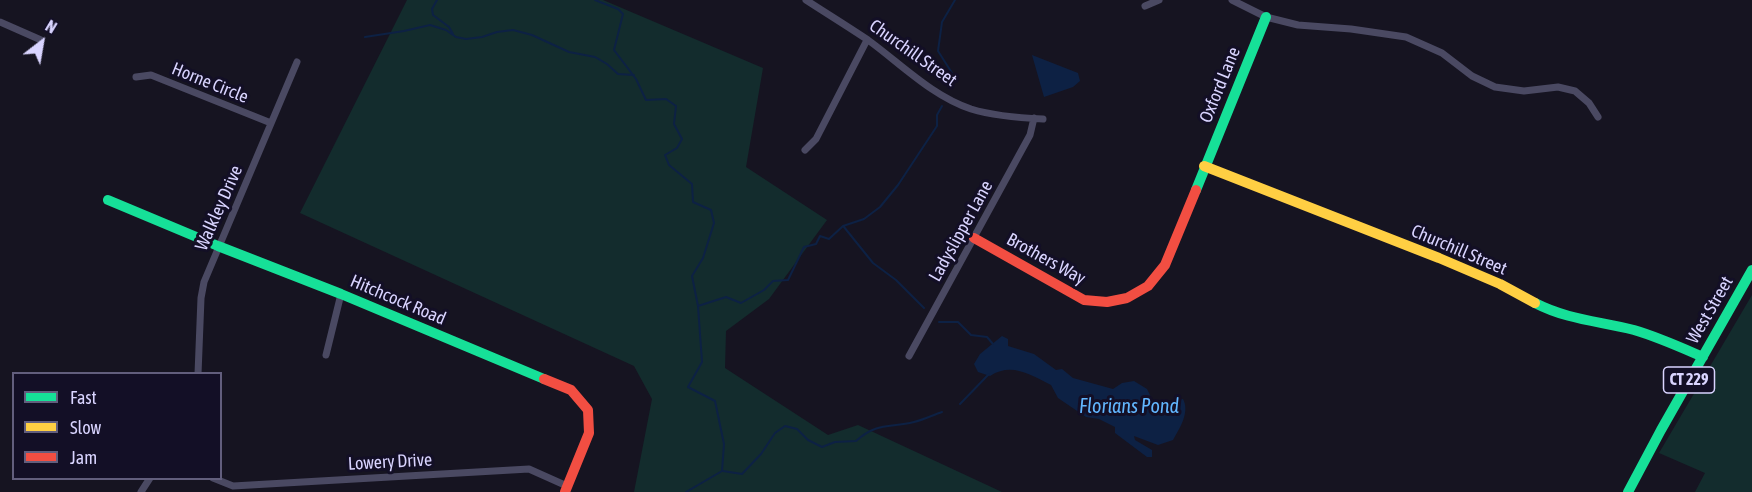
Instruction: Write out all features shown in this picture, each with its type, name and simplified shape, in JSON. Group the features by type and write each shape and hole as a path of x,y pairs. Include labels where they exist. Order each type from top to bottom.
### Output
{"street":[{"name":"Churchill Street","path":"806,0 953,101 990,114 1043,119"},
{"path":"1145,6 1160,0"},
{"path":"1232,0 1266,17 1298,25 1351,29 1406,37 1442,52 1472,76 1495,87 1524,91 1558,87 1575,91 1589,103 1598,117"},
{"name":"Oxford Lane","path":"1204,166 1266,17"},
{"path":"0,22 41,40"},
{"path":"805,150 816,139 867,40"},
{"name":"Walkley Drive","path":"198,372 201,298 204,282 297,62"},
{"name":"Horne Circle","path":"136,77 151,75 271,123"},
{"name":"Ladyslipper Lane","path":"909,356 1030,135 1034,118"},
{"name":"Churchill Street","path":"1204,166 1439,258 1500,284 1542,306 1580,320 1650,335 1703,357"},
{"name":"Brothers Way","path":"974,238 1084,300 1107,302 1127,298 1148,286 1165,265 1204,166"},
{"name":"Hitchcock Road","path":"108,200 571,390 588,410 589,433 566,489"},
{"name":"West Street","path":"1628,492 1752,270"},
{"path":"326,355 341,294"},
{"name":"Lowery Drive","path":"218,480 233,486 529,469 566,489"}],"green space":[{"path":"407,0 603,0 763,68 746,167 827,220 769,299 726,331 725,368 828,435 858,425 1002,492 634,492 652,399 634,366 300,213"},
{"path":"1752,295 1752,492 1695,492 1705,473 1659,453"}],"water":[{"path":"1032,55 1078,73 1080,81 1073,87 1044,97"},
{"name":"Florians Pond","path":"1002,336 1008,339 1008,346 1034,354 1056,370 1062,369 1073,378 1113,389 1122,383 1134,381 1147,389 1154,403 1162,404 1183,399 1185,415 1173,440 1158,445 1134,436 1135,440 1152,450 1152,457 1147,457 1115,433 1115,427 1099,419 1086,417 1058,398 1051,385 1013,370 998,372 990,376 978,372 974,364 980,354"}],"waterway":[{"path":"437,0 432,9 433,15 449,27 453,34"},
{"path":"595,0 618,9 623,14 614,50 636,79 646,100 666,99 676,106 674,124 682,139 677,148 665,155 669,165 692,184 693,202 711,210 714,223 703,258 692,276 698,306 702,362 688,387 715,401 724,444 722,471 686,492"},
{"path":"953,85 952,73 938,51 942,22 955,0"},
{"path":"365,37 430,25 466,39 513,30 532,35 569,52 595,57 618,74 634,75"},
{"path":"698,306 726,297 741,303 764,290 773,281 788,280 804,247 816,244 820,236 829,239 843,226 864,219 880,207 898,185 937,126 937,115 942,106"},
{"path":"844,227 873,263 896,280 924,308"},
{"path":"939,322 958,322 971,335 987,337 993,344"},
{"path":"960,404 989,374"},
{"path":"723,471 742,474 761,454 775,433 785,426 797,429 808,440 822,447 835,442 856,441 877,428 914,422 942,412"}],"traffic: fast":[{"path":"1196,190 1266,17"},
{"path":"108,200 544,379"},
{"path":"1628,492 1752,270"},
{"path":"1535,303 1572,317 1643,333 1703,357"}],"traffic: slow":[{"path":"1204,166 1439,258 1500,284 1535,303"}],"traffic: jam":[{"path":"974,238 1084,300 1107,302 1127,298 1148,286 1165,265 1196,190"},
{"path":"544,379 571,390 588,410 589,433 565,492"}]}
